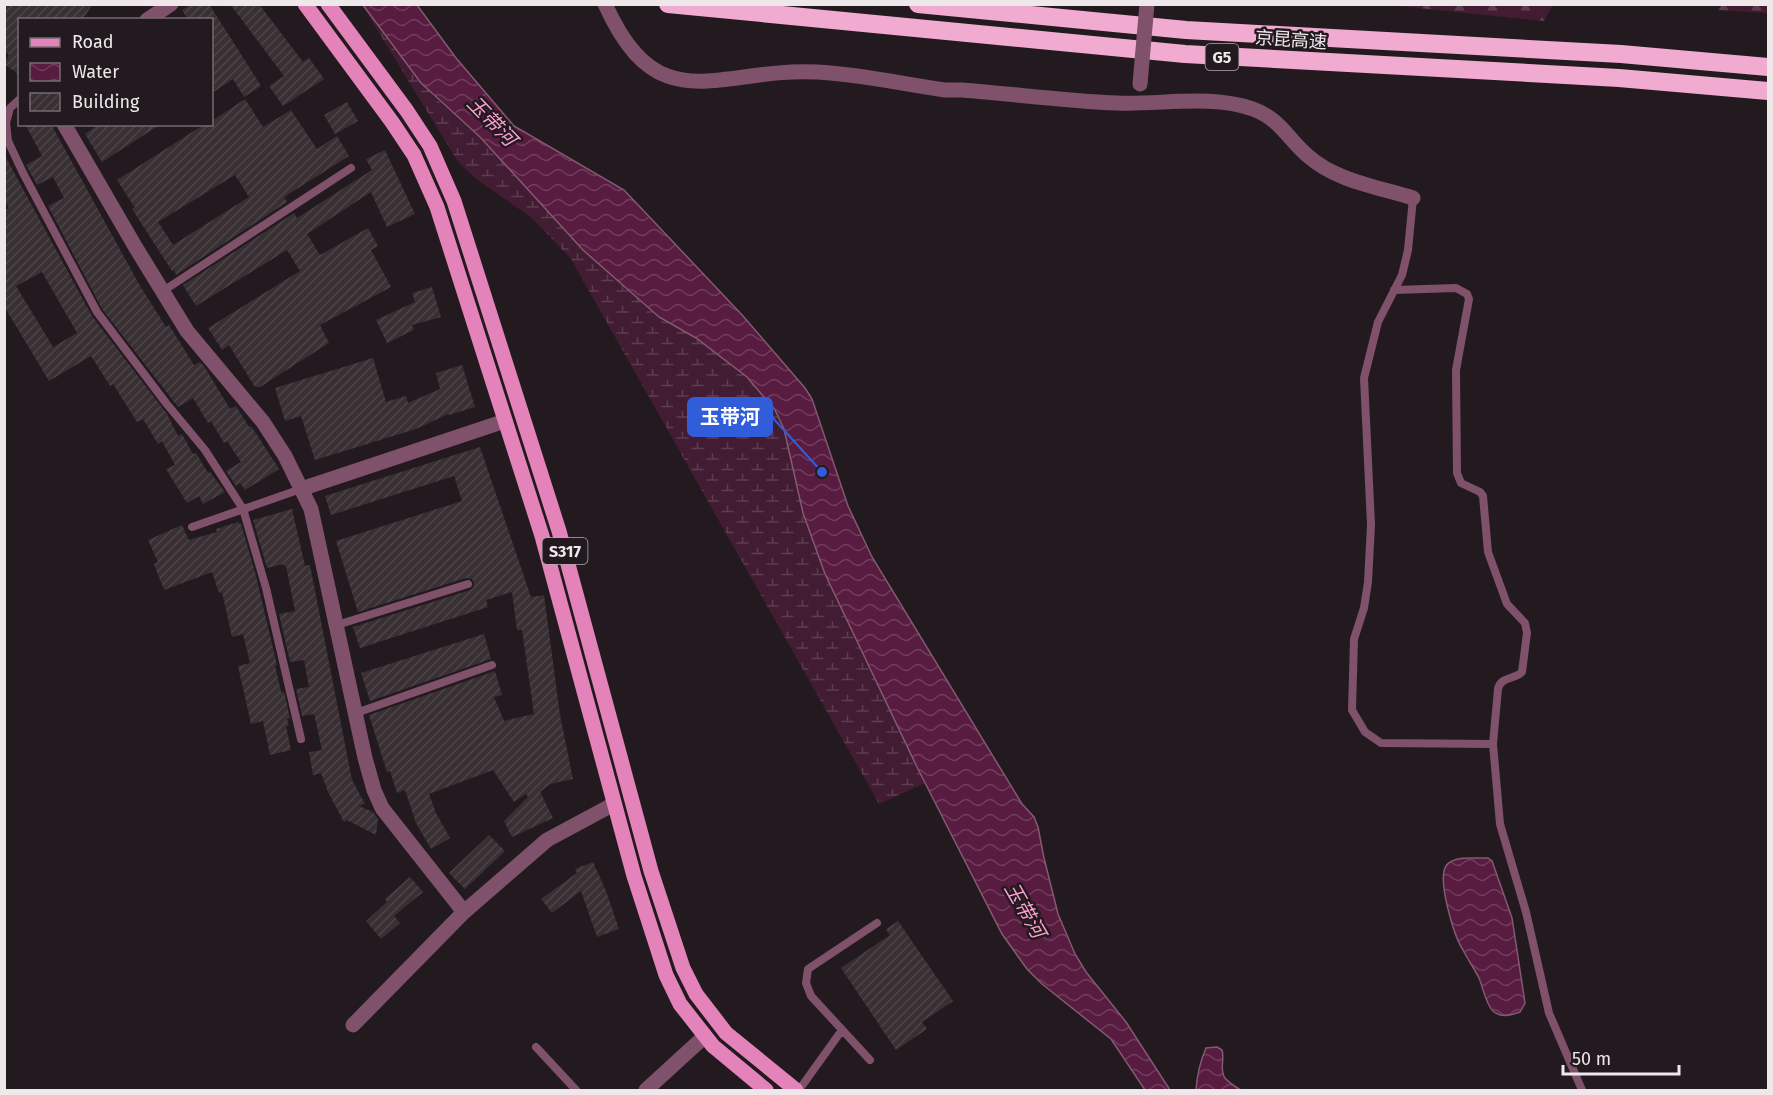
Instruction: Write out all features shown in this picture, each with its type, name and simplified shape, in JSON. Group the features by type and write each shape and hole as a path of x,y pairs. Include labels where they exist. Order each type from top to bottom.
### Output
{"highway":[{"name":"京昆高速","path":"668,4 1185,54 1619,78 1768,91"},
{"name":"京昆高速","path":"918,4 1186,30 1621,54 1768,67"}],"main road":[{"name":"S317","path":"305,4 392,122 414,155 426,180 449,243 553,575 645,916 666,975 680,1004 705,1036 734,1065 766,1090"},
{"name":"S317","path":"328,4 430,146 454,201 559,531 651,872 683,968 696,994 726,1033 797,1090"}],"street":[{"path":"150,18 171,4"},
{"path":"605,4 637,57 650,69 666,77 683,81 707,82 786,72 818,72 945,90 1117,103 1234,104 1251,108 1273,118 1308,156 1327,170 1413,198"},
{"path":"1138,103 1147,4"},
{"path":"65,126 187,331 262,422 285,456 302,489 311,509 370,776 382,808 464,912"},
{"path":"302,489 505,421"},
{"path":"352,1025 464,912 547,840 614,804"},
{"path":"646,1090 705,1036"}],"lane":[{"path":"18,101 10,108 6,123 8,141 97,312 205,450 243,509 266,588 301,739"},
{"path":"163,291 351,168"},
{"path":"1413,198 1408,250 1402,275 1378,322 1364,378 1371,525 1368,582 1364,608 1354,639 1352,710 1365,732 1381,743 1493,744"},
{"path":"1394,290 1456,288 1467,294 1469,299 1456,370 1457,472 1461,483 1480,492 1483,496 1488,552 1507,604 1522,618 1527,633 1522,672 1499,684 1493,744 1500,824 1526,912 1549,1013 1582,1090"},
{"path":"192,527 302,489"},
{"path":"337,625 468,584"},
{"path":"356,713 492,666"},
{"path":"870,1060 811,996 806,983 808,969 877,923"},
{"path":"797,1090 842,1030"},
{"path":"536,1047 576,1090"}],"green space":[{"path":"1723,4 1768,5 1768,13 1718,10"},
{"path":"362,5 434,97 479,137 659,317 696,338 747,377 775,410 784,429 803,513 825,574 925,783 879,804 571,259 532,218 475,178 458,162"},
{"path":"1389,5 1553,5 1544,21"}],"water":[{"path":"363,5 417,5 456,58 514,126 624,190 743,316 805,388 812,399 848,506 872,557 1022,804 1034,817 1058,914 1075,954 1086,972 1126,1022 1170,1090 1145,1090 1111,1039 1042,984 1027,969 1002,934 917,767 825,574 803,513 784,429 775,410 747,377 696,338 659,317 583,250 480,137 421,83"},
{"path":"1462,858 1488,858 1492,861 1512,918 1525,1003 1520,1012 1514,1014 1497,1014 1491,1009 1479,978 1459,943 1445,895 1444,873 1448,863"},
{"path":"1217,1047 1222,1050 1222,1072 1225,1078 1241,1090 1196,1090 1199,1069 1206,1048"}],"building":[{"path":"4,4 93,4 83,18 18,18 18,74 4,64 9,55 4,51"},
{"path":"191,4 209,4 261,86 244,97 233,79 213,92 213,18 187,18 182,10"},
{"path":"230,4 259,4 303,62 309,58 324,79 283,106 269,86 284,76"},
{"path":"245,99 263,127 291,110 317,149 337,136 349,156 284,197 287,202 176,275 132,209 135,208 117,180 202,126 213,126 213,120","holes":["235,175 249,197 173,245 158,222"]},
{"path":"347,102 358,121 335,134 324,115"},
{"path":"26,126 52,126 139,284 166,327 169,325 194,365 200,362 204,366 230,409 236,406 279,469 245,490 240,483 236,486 226,471 241,462 227,441 224,443 211,421 208,423 193,398 178,407 102,309 48,206 64,198 53,177 37,185 26,165 42,156"},
{"path":"96,126 158,126 102,162 85,134"},
{"path":"385,150 415,214 387,227 371,192 307,234 320,255 368,228 378,246 371,250 391,287 320,325 329,343 260,387 255,387 229,345 222,350 208,328 300,271 287,250 196,306 183,285 294,213 297,218 372,170 366,159"},
{"path":"4,154 92,316 167,414 178,436 182,434 193,454 196,453 208,473 210,472 225,492 203,504 199,496 187,503 166,469 175,465 162,441 158,444 143,419 137,422 113,384 110,386 91,356 49,381 4,306 4,211 9,208 4,201","holes":["42,272 77,333 53,347 16,286"]},
{"path":"432,287 441,317 412,325 414,330 387,343 376,320 415,302 412,293"},
{"path":"373,358 386,402 406,396 408,403 440,389 436,373 462,365 475,407 448,414 416,429 315,460 301,416 285,421 275,388"},
{"path":"480,447 531,597 544,595 560,715 573,779 550,784 540,792 553,818 512,837 504,821 528,797 526,794 514,802 493,770 429,794 436,813 450,838 431,849 416,823 405,790 397,793 390,771 387,772 369,715 495,671 502,695 494,697 504,721 534,714 522,630 517,630 512,592 486,600 488,607 360,648 353,627 470,590 474,583 472,579 466,578 358,612 336,541 462,501 454,476 331,515 325,496"},
{"path":"292,509 305,566 310,565 352,780 365,804 359,806 373,812 378,819 376,835 347,820 344,822 321,773 313,775 309,752 322,750 314,714 302,716 296,689 309,687 304,660 290,662 279,614 295,611 286,566 283,564 267,568 253,520"},
{"path":"238,522 241,524 255,572 277,665 275,665 281,692 284,692 290,718 287,719 289,726 286,726 291,750 270,755 263,721 251,724 238,666 250,663 243,634 232,637 222,592 219,593 212,572 164,590 154,564 158,562 148,540 182,525 189,540 217,532 216,529"},
{"path":"484,634 491,659 370,701 361,673"},
{"path":"489,835 505,851 465,889 449,873"},
{"path":"593,862 619,929 597,937 581,891 552,913 541,899 577,873 575,869"},
{"path":"410,877 423,892 394,916 400,923 381,939 366,921 387,902 385,899"},
{"path":"898,921 953,1001 922,1022 927,1029 896,1050 841,968 890,935 886,929"}],"place":[{"name":"玉带河","path":"822,472"}]}
